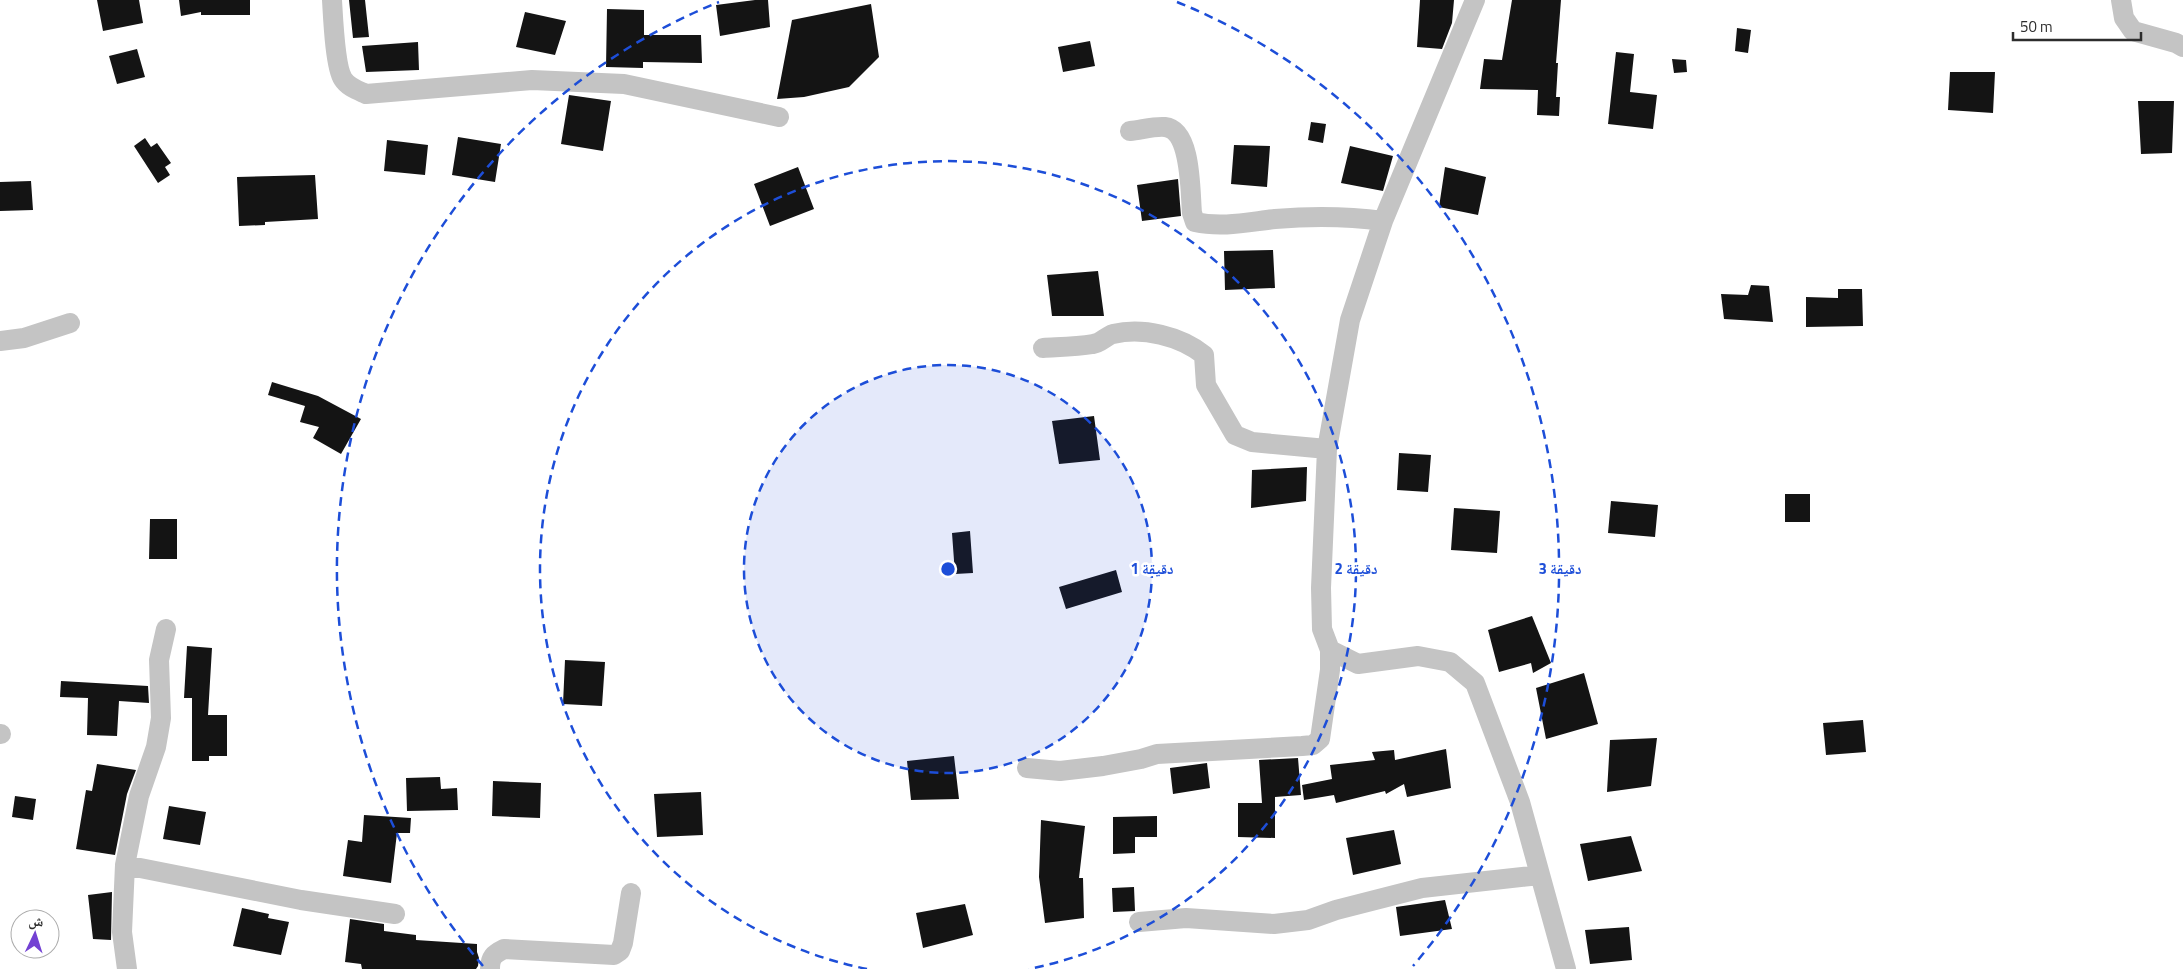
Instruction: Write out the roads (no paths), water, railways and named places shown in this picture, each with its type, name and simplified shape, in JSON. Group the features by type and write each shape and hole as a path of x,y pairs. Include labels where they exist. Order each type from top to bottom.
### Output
{"street":[{"path":"332,0 335,44 342,78 352,88 366,94 532,80 624,84 779,117"},
{"path":"1027,768 1060,772 1103,766 1158,754 1313,745 1320,739 1329,684 1330,650 1322,629 1321,588 1327,449 1350,320 1383,221 1475,0"},
{"path":"2121,0 2124,18 2133,31 2176,42 2183,47"},
{"path":"1130,131 1164,127 1174,130 1179,135 1186,152 1192,213 1195,222 1221,226 1319,216 1346,216 1383,221"},
{"path":"0,341 24,338 70,323"},
{"path":"1043,348 1094,344 1111,334 1153,333 1173,337 1204,355 1206,385 1235,435 1252,442 1327,449"},
{"path":"127,969 122,932 125,865 139,796 156,747 161,718 159,660 166,629"},
{"path":"1330,650 1358,664 1418,656 1450,662 1475,683 1520,802 1566,969"},
{"path":"125,865 301,900 396,914"},
{"path":"1139,922 1186,918 1274,924 1308,920 1336,910 1422,888 1540,875"},
{"path":"490,969 490,960 494,954 504,949 614,955 620,950 623,943 631,893"}]}
